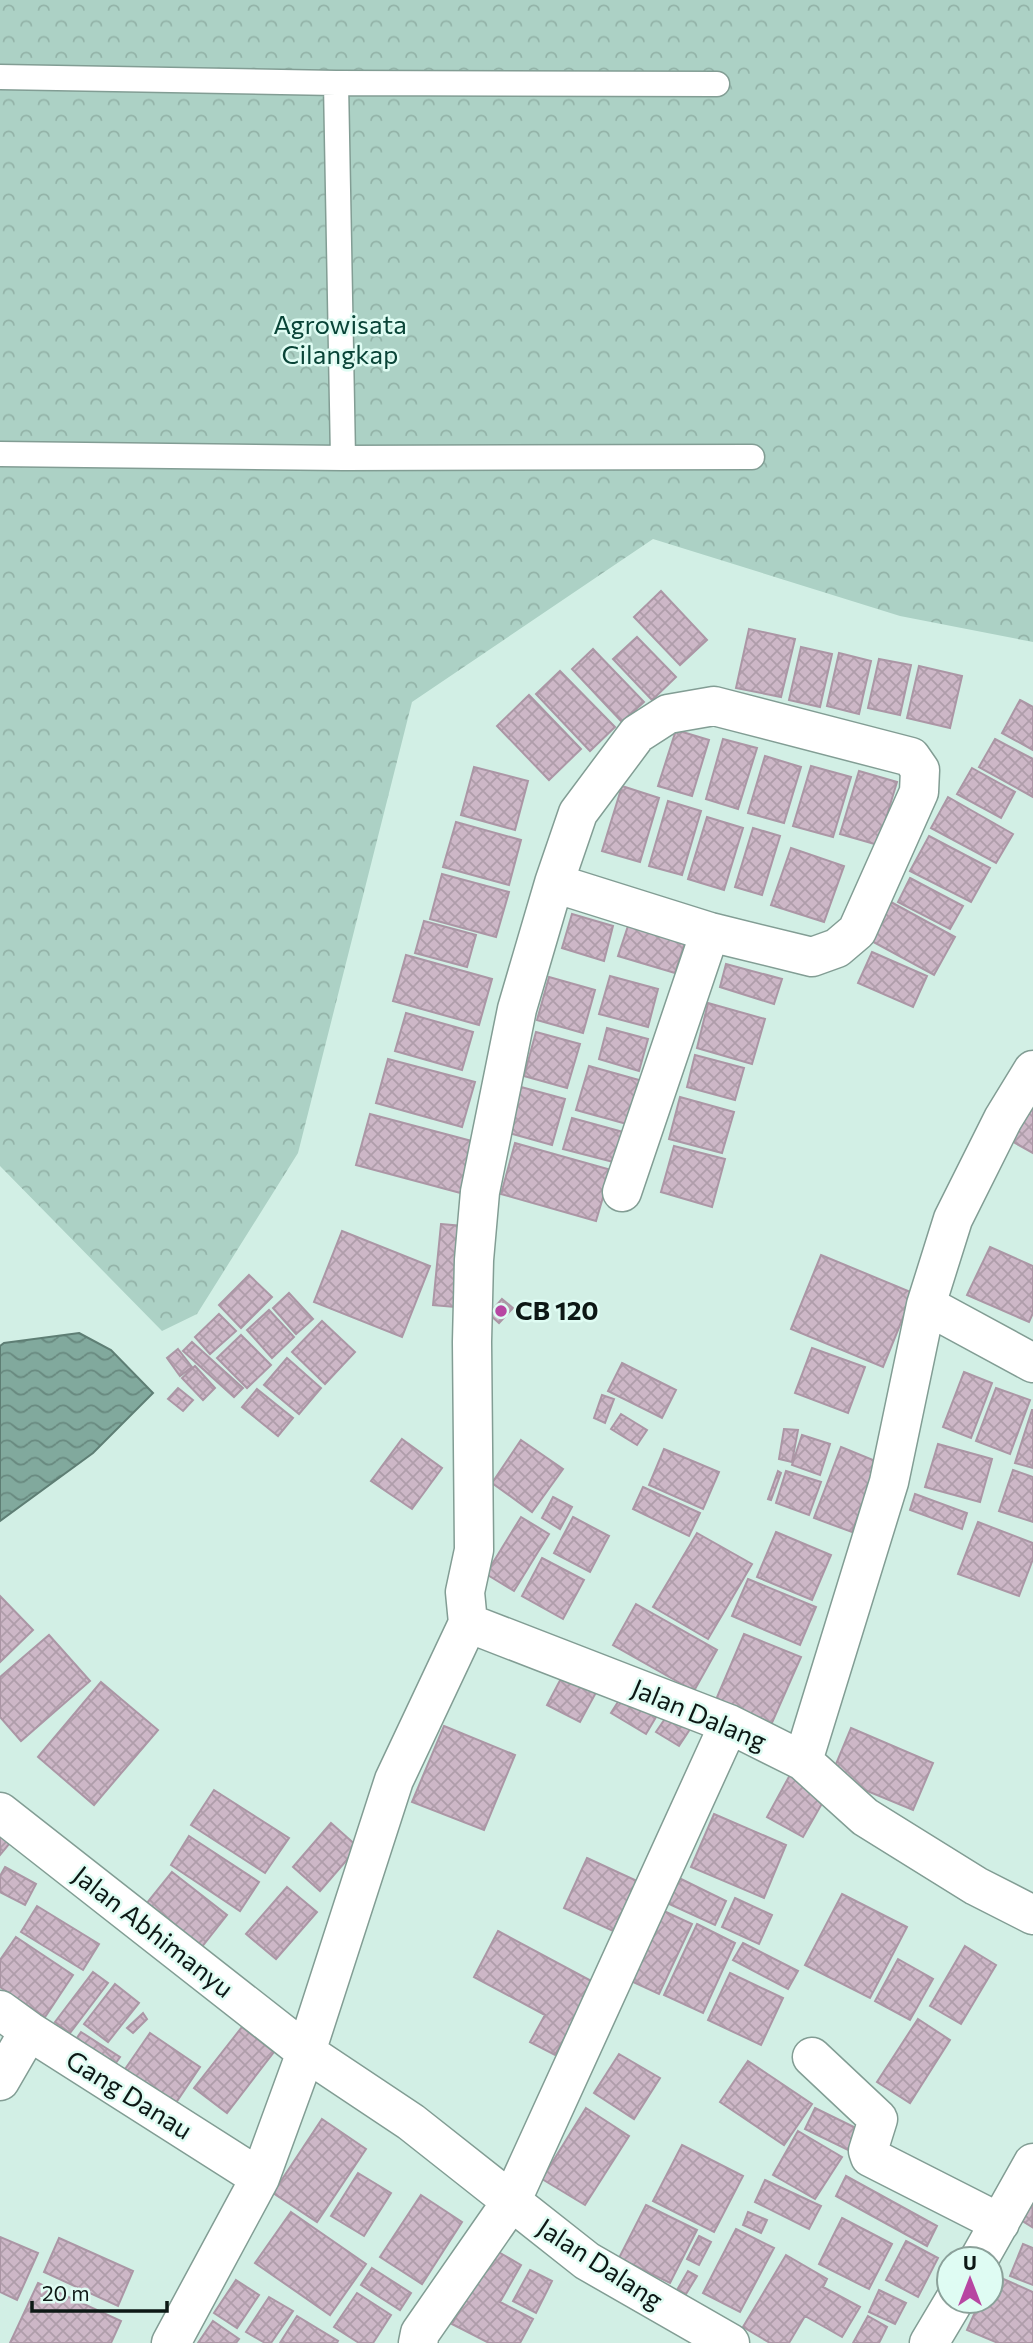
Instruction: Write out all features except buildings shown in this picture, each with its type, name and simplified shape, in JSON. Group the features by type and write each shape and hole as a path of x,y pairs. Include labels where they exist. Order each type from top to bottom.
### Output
{"street":[{"path":"171,2343 260,2178 306,2052 394,1780 468,1623 465,1592 474,1550 474,1260 480,1192 517,1009 554,883 578,813 637,734 668,714 714,706 911,757 920,770 919,792 857,932 837,948 813,957 710,932 554,883"},
{"path":"622,1192 710,932"},
{"path":"803,1760 889,1482 926,1304 953,1219 1003,1119 1033,1070"},
{"path":"926,1304 1033,1363"},
{"name":"Jalan Dalang","path":"468,1623 729,1724 803,1760 865,1817 975,1886 1033,1915"},
{"path":"418,2343 420,2333 511,2202 729,1724"},
{"name":"Jalan Abhimanyu","path":"0,1812 306,2052"},
{"path":"0,2081 14,2021"},
{"name":"Gang Danau","path":"14,2021 260,2178"},
{"name":"Jalan Dalang","path":"306,2052 411,2122 587,2262 730,2343"},
{"path":"813,2057 878,2119 868,2151 870,2157 1000,2223"},
{"path":"987,2245 1033,2163"},
{"path":"929,2343 946,2315"}],"lane":[{"path":"0,77 336,83 718,84"},
{"path":"336,83 343,458"},
{"path":"0,454 343,458 752,457"}],"green space":[{"name":"Agrowisata Cilangkap","path":"0,0 1033,0 1033,642 900,616 653,539 412,702 298,1153 197,1314 162,1331 0,1166"}],"water":[{"path":"79,1333 111,1350 153,1393 93,1453 0,1521 0,1346 4,1343"}],"place":[{"name":"CB 120","path":"501,1311"}]}
